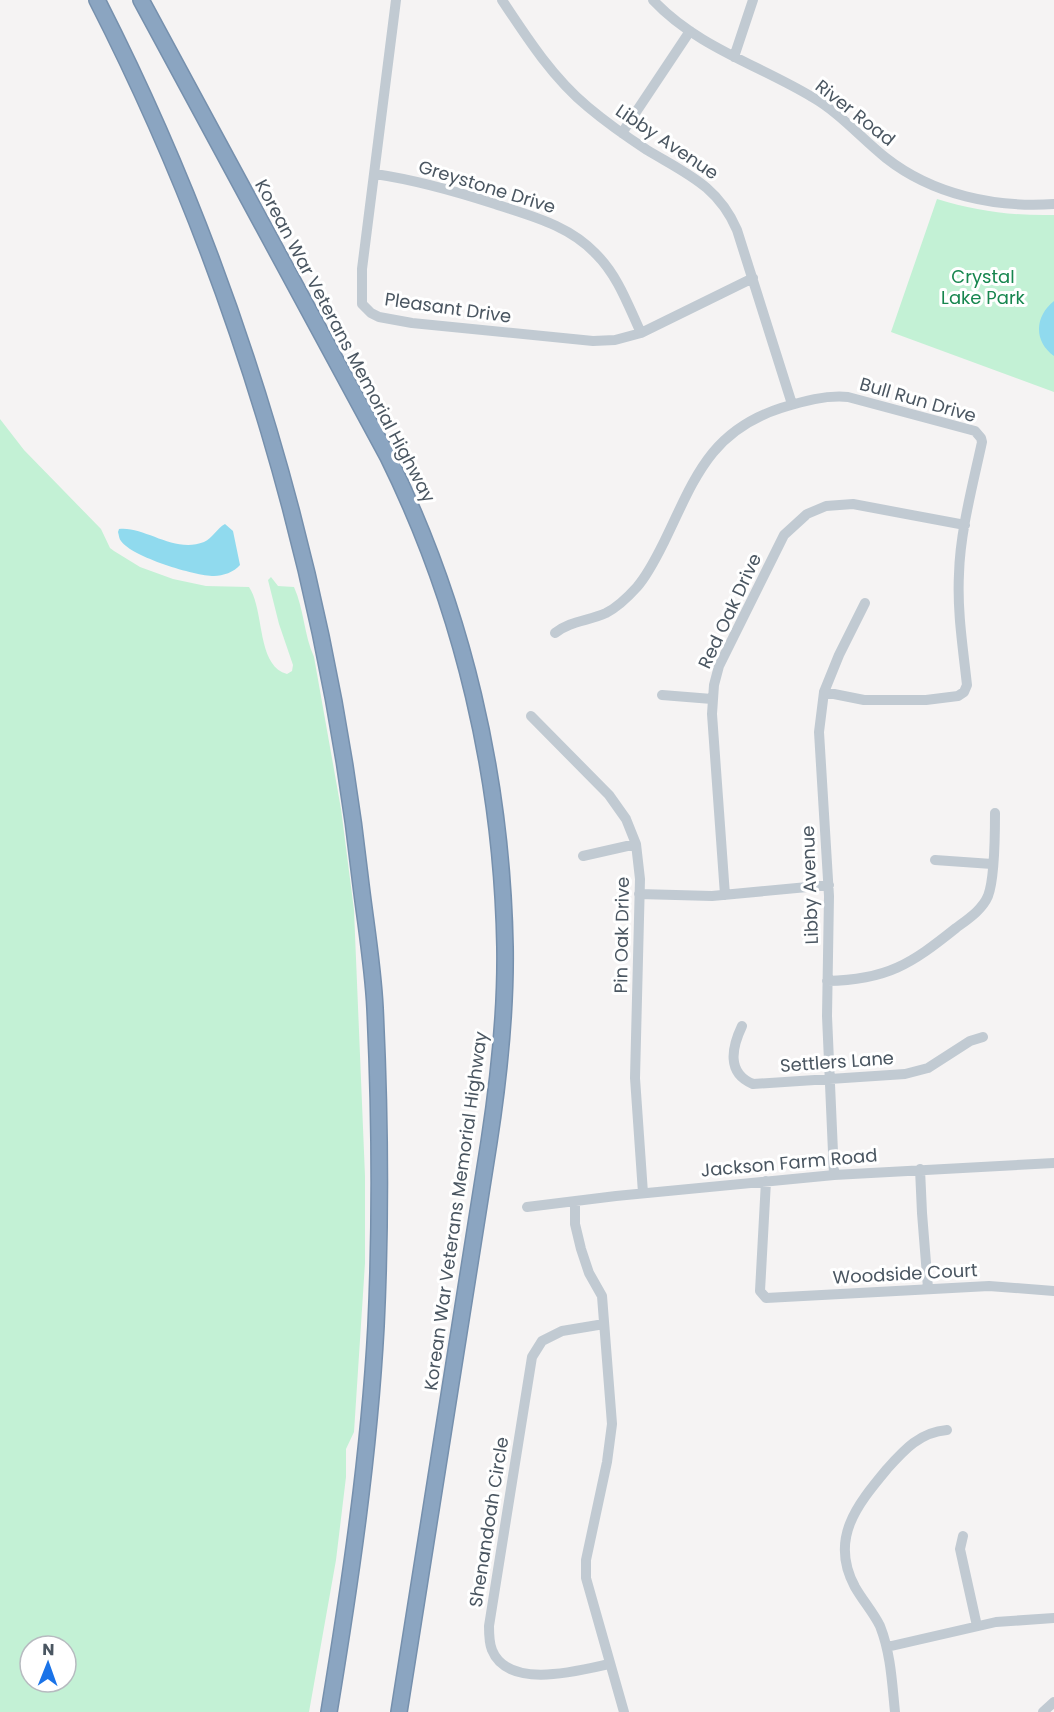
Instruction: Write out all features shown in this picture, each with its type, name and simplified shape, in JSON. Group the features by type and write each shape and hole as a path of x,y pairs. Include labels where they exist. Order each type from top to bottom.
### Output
{"highway":[{"path":"97,0 171,160 224,296 273,445 313,599 328,669 347,774 357,847 375,1008 379,1168 377,1293 362,1488 329,1712"},
{"name":"Korean War Veterans Memorial Highway","path":"141,0 388,457 409,502 442,587 470,678 493,798 501,868 505,949 498,1074 486,1165 399,1712"}],"street":[{"name":"Pleasant Drive","path":"396,0 362,269 361,298 366,309 371,313 385,318 412,322 576,341 615,340 641,333 753,278"},
{"name":"Libby Avenue","path":"502,0 524,33 567,88 622,133 700,181 720,200 734,224 792,404"},
{"name":"River Road","path":"653,0 690,31 734,57 817,100 837,114 888,159 925,181 954,193 983,201 1012,205 1054,204"},
{"path":"734,57 753,0"},
{"path":"622,133 690,31"},
{"name":"Greystone Drive","path":"375,174 431,185 478,198 540,218 571,233 585,243 607,265 619,284 641,333"},
{"name":"Bull Run Drive","path":"555,633 568,624 606,613 629,596 648,573 704,462 712,451 740,427 773,410 824,397 848,397 975,431 982,442 965,525 958,596 967,685 964,692 955,697 885,702 824,692"},
{"name":"Red Oak Drive","path":"725,895 712,699 719,666 784,535 807,514 826,506 853,504 965,525"},
{"name":"Libby Avenue","path":"834,1175 827,981 829,885 819,754 820,710 824,692 839,656 865,603"},
{"path":"662,695 712,699"},
{"name":"Pin Oak Drive","path":"531,716 614,801 626,819 636,844 639,861 639,894 635,1078 643,1193"},
{"path":"827,981 878,976 913,961 978,911 989,893 995,813"},
{"path":"583,856 636,844"},
{"path":"935,860 992,864"},
{"path":"639,894 725,895 829,885"},
{"name":"Settlers Lane","path":"742,1026 733,1055 736,1070 744,1079 753,1084 904,1074 932,1066 970,1041 983,1037"},
{"name":"Jackson Farm Road","path":"527,1207 643,1193 834,1175 1054,1163"},
{"path":"920,1169 928,1288"},
{"name":"Woodside Court","path":"766,1181 761,1294 769,1299 989,1286 1054,1291"},
{"path":"575,1201 575,1224 589,1273 602,1296 612,1424 607,1462 586,1560 586,1578 624,1712"},
{"name":"Shenandoah Circle","path":"604,1324 562,1331 542,1341 532,1357 489,1626 492,1651 504,1665 528,1675 577,1672 609,1664"},
{"path":"895,1712 887,1647 879,1624 856,1589 848,1569 845,1552 848,1527 859,1503 900,1455 920,1438 947,1430"},
{"path":"963,1536 960,1549 977,1626"},
{"path":"887,1647 977,1626 1021,1619 1054,1618"},
{"path":"1043,1712 1054,1702"}],"green space":[{"name":"Crystal Lake Park","path":"937,199 995,212 1054,215 1054,392 891,332"},
{"path":"0,419 24,450 101,529 110,548 114,551 140,567 173,579 206,586 249,587 254,597 262,636 270,660 277,669 287,674 292,671 293,665 279,624 268,580 271,577 278,586 294,587 314,657 341,809 354,910 365,1176 365,1263 354,1432 346,1449 346,1477 336,1560 309,1712 0,1712"}],"water":[{"path":"1054,301 1054,356 1042,343 1039,329 1043,314"},
{"path":"225,524 233,531 240,565 232,572 217,576 193,573 150,559 127,547 120,540 118,532 119,529 129,529 182,545 193,545 204,542"}]}
